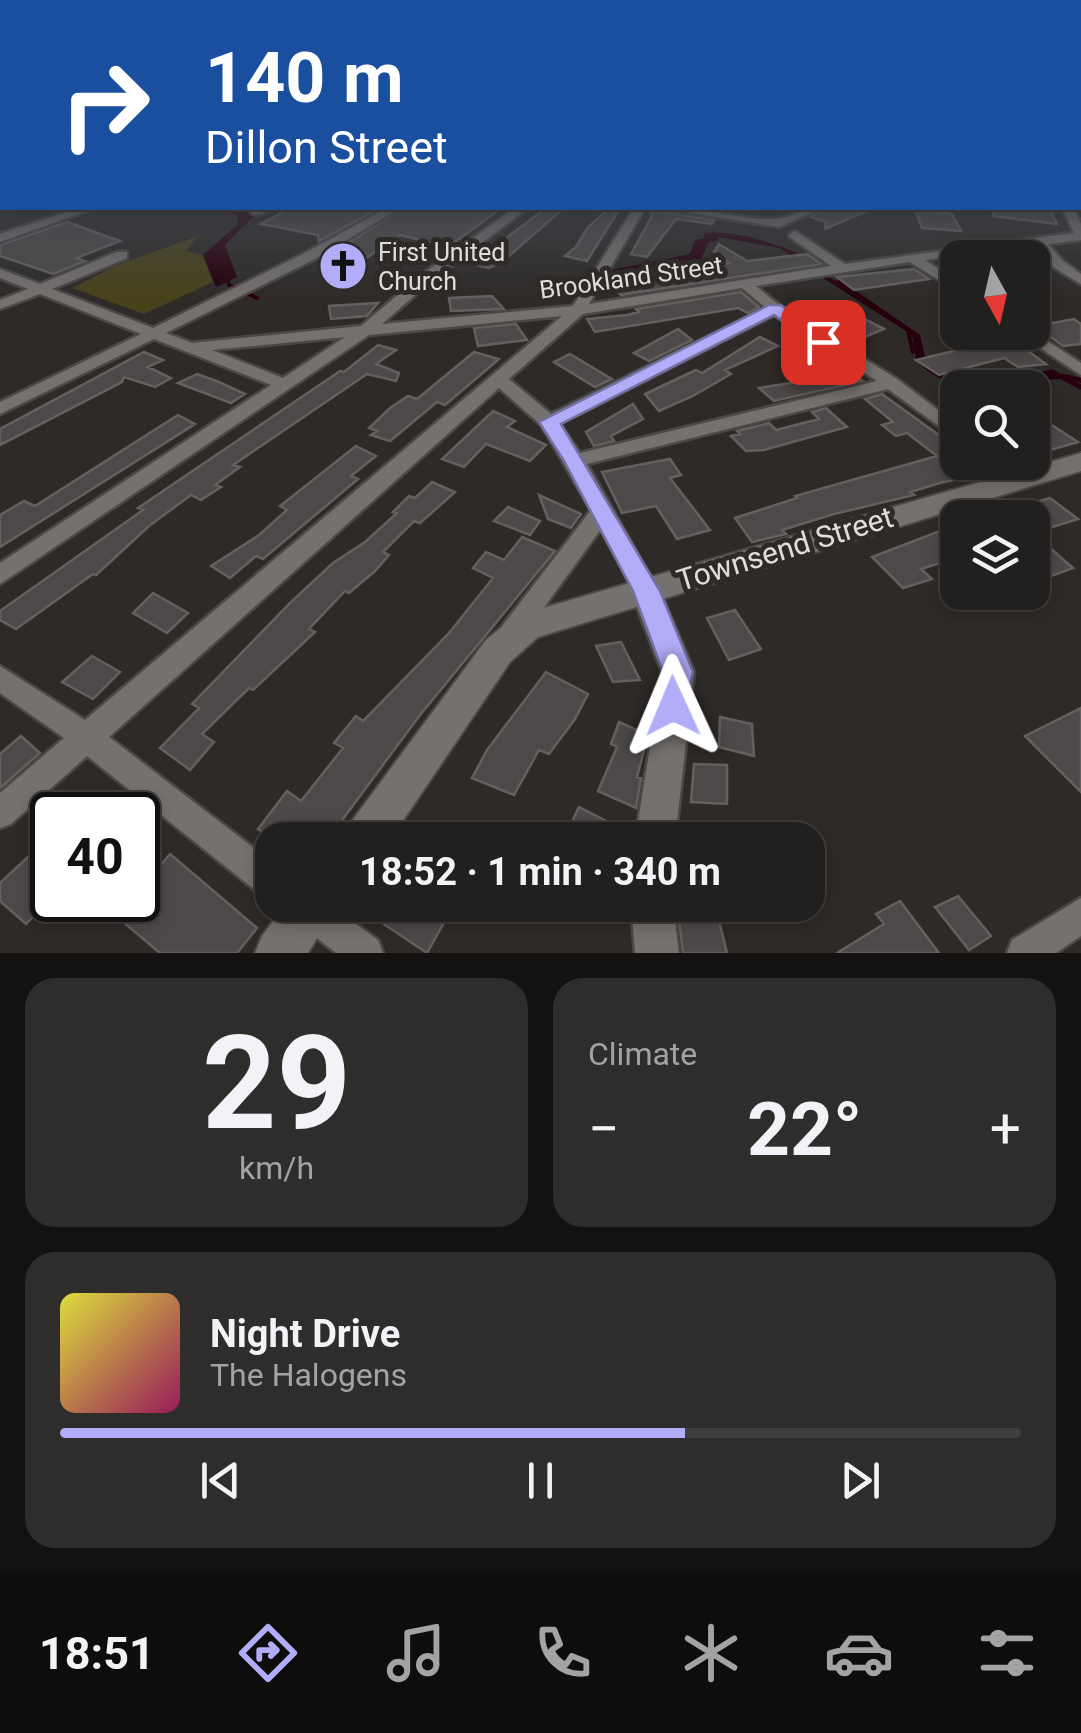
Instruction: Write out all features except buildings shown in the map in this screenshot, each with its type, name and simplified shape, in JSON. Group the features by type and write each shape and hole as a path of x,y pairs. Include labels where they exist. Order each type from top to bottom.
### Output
{"main road":[{"name":"Townsend Street","path":"377,822 498,650 514,634 544,618 1081,462"},
{"path":"279,953 299,922"}],"street":[{"path":"0,238 83,210"},
{"path":"0,408 308,257 390,210"},
{"path":"0,574 369,328 425,279 519,210"},
{"path":"0,814 578,310 638,210"},
{"path":"702,210 739,212 780,223 811,210"},
{"path":"1068,210 1081,236"},
{"path":"794,235 844,268"},
{"name":"Brookland Street","path":"1050,241 1081,236"},
{"path":"0,305 122,254"},
{"name":"Brookland Street","path":"186,348 578,310 940,254"},
{"path":"1050,254 1081,280"},
{"path":"912,258 940,276"},
{"path":"0,272 286,385"},
{"path":"744,283 940,420"},
{"path":"549,422 775,308"},
{"path":"1050,350 1081,370"},
{"path":"497,377 549,422 575,461 646,591 678,672 657,822"},
{"path":"575,461 891,383"},
{"name":"Townsend Street","path":"498,650 601,514"},
{"path":"0,678 86,738 255,869"},
{"path":"1025,953 1081,915"},
{"path":"327,922 365,953"},
{"path":"654,922 657,953"}],"shaded area":[{"path":"229,210 247,210 255,215 225,245 237,277 216,287 203,255 237,225 238,217"},
{"path":"704,233 759,240 811,260 800,261 779,248 718,237 717,241 709,242 701,259 604,277 606,271 690,254 695,240 704,238"},
{"path":"198,236 186,251 203,255 213,282 144,314 72,288 117,265"},
{"path":"840,280 920,335 926,361 940,372 940,378 916,360 908,330 833,281"},
{"path":"1050,374 1081,378 1081,383 1073,380 1050,380"}],"waterway":[{"path":"738,237 771,245"},
{"path":"802,262 908,330 913,352"},
{"path":"227,277 229,285 257,298"},
{"path":"400,277 454,280"},
{"path":"1050,372 1081,387"}],"place":[{"name":"First United Church","path":"343,266"}],"route":[{"path":"673,706 678,672 646,591 575,461 549,422 775,308 823,342"}]}
